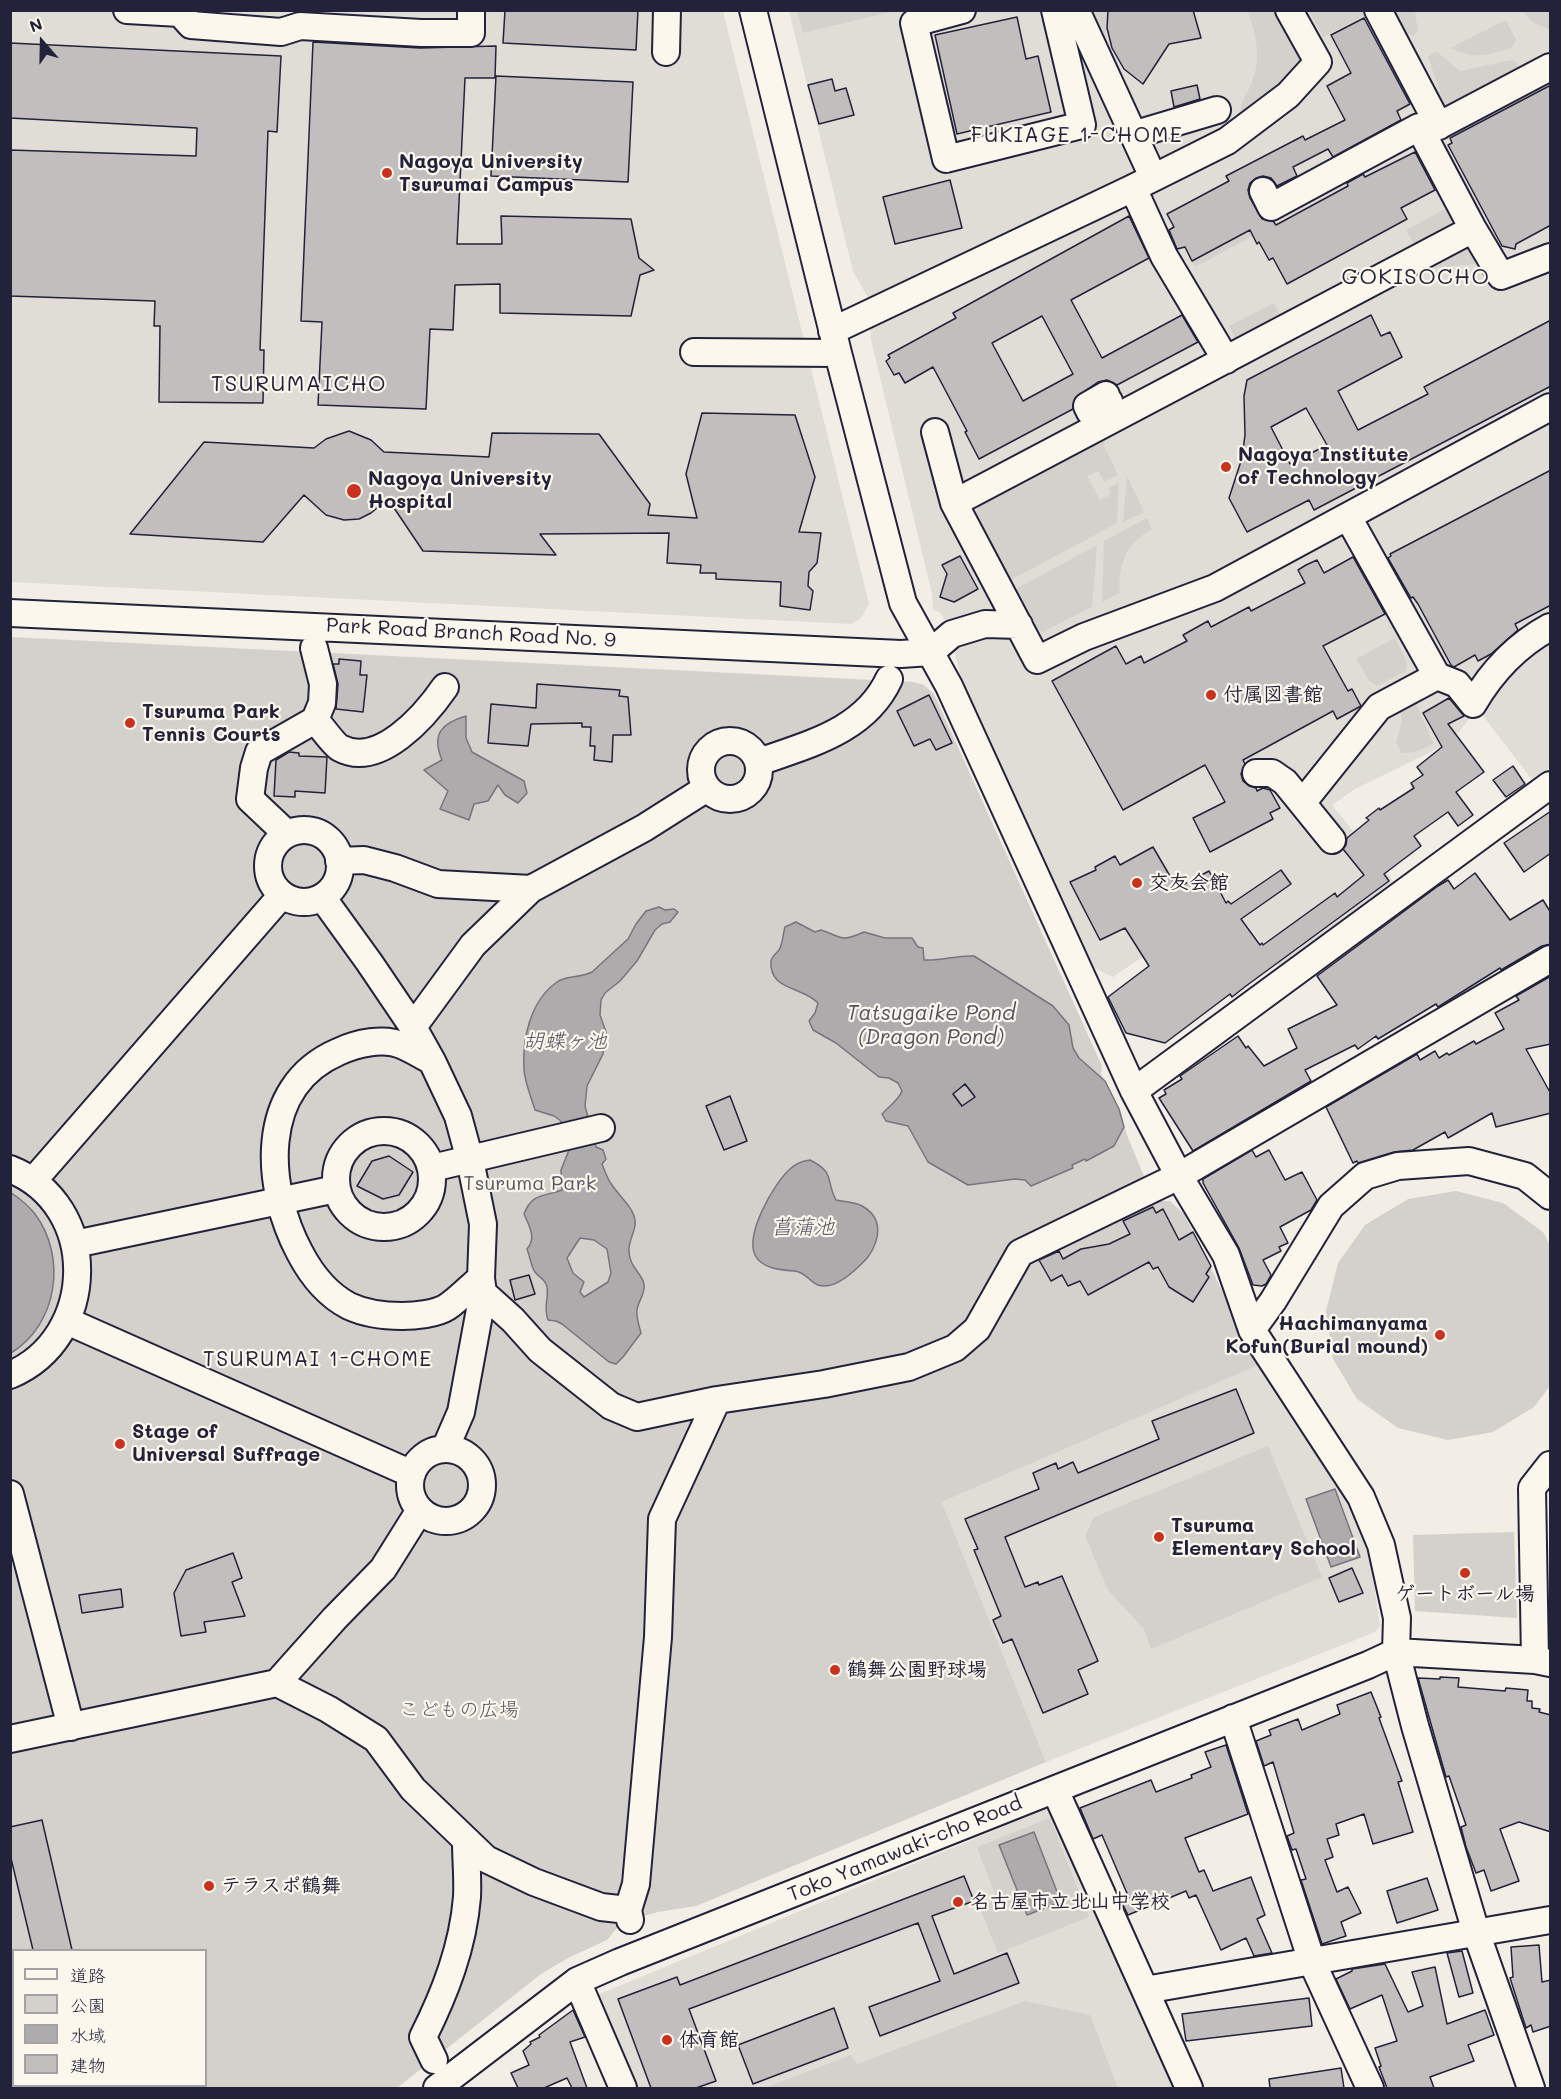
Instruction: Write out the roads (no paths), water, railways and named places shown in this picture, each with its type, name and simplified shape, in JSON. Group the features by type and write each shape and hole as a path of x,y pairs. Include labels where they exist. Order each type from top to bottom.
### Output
{"street":[{"path":"127,10 180,13 191,25 281,32 300,26 421,33 471,33 471,10"},
{"path":"666,52 667,10"},
{"path":"753,10 835,342 903,603 954,697 1134,1091 1179,1176 1226,1255 1252,1330 1361,1497 1381,1545 1397,1618 1396,1652 1414,1726 1476,1932 1531,2088"},
{"path":"962,10 914,23 946,159 1082,125 1055,10"},
{"path":"1076,10 1133,135 1143,182 1164,256 1226,360"},
{"path":"694,352 835,342 1143,182 1227,141 1288,95 1318,62 1289,10"},
{"path":"1378,10 1473,229 1501,276 1551,257"},
{"path":"1263,191 1271,207 1419,128 1431,130 1551,68"},
{"path":"1133,135 1217,110"},
{"path":"954,503 1473,229"},
{"path":"935,432 954,503 1037,660 1084,637 1215,588 1551,407"},
{"path":"1348,517 1437,676 1457,684 1473,704 1487,681 1505,661 1518,649 1551,627"},
{"name":"Park Road Branch Road No. 9","path":"10,613 901,654 931,652"},
{"path":"931,652 952,634 985,624 1018,625"},
{"path":"287,834 250,798 254,768 259,752 315,720 322,703 323,684 314,648"},
{"path":"1303,802 1379,707 1437,676"},
{"path":"759,762 823,739 853,723 874,705 890,679"},
{"path":"315,720 338,747 360,754 384,747 409,728 431,707 445,687"},
{"path":"730,741 740,742 748,747 759,762 758,782 746,795 729,800 713,794 707,788 702,780 701,770 706,753 713,746 730,741"},
{"path":"1256,773 1272,773 1286,782 1332,840"},
{"path":"1134,1091 1551,785"},
{"path":"412,1027 473,945 531,889 644,828 707,788"},
{"path":"298,830 310,830 321,834 336,850 339,872 336,882 322,897 301,902 291,900 282,895 274,885 269,874 268,862 271,851 287,834 298,830"},
{"path":"339,861 364,860 395,868 438,884 531,889"},
{"path":"33,1181 282,895"},
{"path":"322,897 369,962 432,1061 458,1116 470,1160 483,1224 482,1285 461,1412 445,1449"},
{"path":"482,1285 540,1350 611,1406 638,1417 717,1400 824,1384 909,1367 956,1348 977,1329 1020,1253 1179,1176 1551,959"},
{"path":"432,1061 402,1045 376,1042 352,1046 326,1057 303,1074 286,1103 276,1132 273,1162 279,1201 292,1238 306,1263 322,1285 349,1305 381,1316 411,1316 445,1308 482,1285"},
{"path":"432,1168 601,1128"},
{"path":"374,1132 397,1132 410,1138 425,1153 432,1168 432,1190 425,1205 414,1218 395,1227 376,1227 358,1220 344,1208 336,1189 336,1174 343,1154 356,1140 374,1132"},
{"path":"1252,1330 1273,1301 1331,1206 1365,1176 1398,1166 1469,1161 1525,1176 1551,1196"},
{"path":"10,1169 33,1181 50,1197 63,1216 75,1244 78,1275 73,1306 67,1321 46,1351 33,1363 10,1375"},
{"path":"75,1244 336,1189"},
{"path":"67,1321 412,1474"},
{"path":"277,1683 328,1709 376,1738 413,1789 486,1859 534,1882 629,1915 636,1884 658,1637 662,1519 717,1400"},
{"path":"445,1449 464,1453 478,1468 482,1478 482,1490 472,1510 463,1517 451,1521 440,1520 429,1517 420,1510 411,1493 412,1474 424,1456 434,1451 445,1449"},
{"path":"1396,1652 1543,1661 1532,1488 1551,1465"},
{"path":"10,1494 71,1727"},
{"path":"10,1739 277,1683 383,1569 420,1510"},
{"name":"Toko Yamawaki-cho Road","path":"437,2088 577,1981 1396,1652"},
{"path":"1233,1718 1312,1962 1370,2088"},
{"path":"1054,1790 1189,2088"},
{"path":"434,2060 423,2037 437,2009 461,1938 467,1896 466,1842"},
{"path":"1145,1990 1551,1920"},
{"path":"577,1981 623,2088"}],"water":[{"path":"466,716 466,738 472,752 524,781 527,793 518,803 505,795 498,785 488,801 474,804 469,820 440,809 448,791 424,770 442,760 438,743 441,731 451,722"},
{"name":"胡蝶ヶ池","path":"659,907 665,910 674,909 678,912 670,922 662,924 655,930 637,961 620,981 605,993 601,1000 600,1015 606,1032 603,1054 587,1086 585,1106 596,1147 603,1150 606,1159 602,1164 607,1178 634,1215 635,1228 629,1247 630,1257 644,1284 637,1313 641,1333 616,1364 609,1362 562,1324 548,1320 547,1287 534,1270 527,1249 532,1236 524,1214 535,1199 562,1190 561,1170 569,1150 561,1121 554,1116 535,1110 527,1085 524,1058 526,1034 540,999 557,982 592,972 628,939 646,911","holes":["580,1238 594,1240 607,1249 611,1273 608,1282 584,1297 580,1292 584,1282 573,1273 567,1258"]},
{"name":"Tatsugaike Pond (Dragon Pond)","path":"796,922 815,932 821,930 841,938 864,932 885,938 912,938 918,947 923,948 924,960 974,956 1053,1006 1069,1025 1073,1048 1079,1058 1105,1081 1119,1109 1124,1127 1114,1146 1086,1161 1085,1159 1072,1165 1073,1168 1031,1186 1025,1180 1015,1179 968,1185 928,1162 908,1126 886,1121 882,1114 901,1094 898,1083 889,1078 879,1077 836,1043 813,1030 809,1021 818,1003 775,978 771,961 780,948 785,927","holes":["965,1084 975,1097 962,1106 953,1094"]},
{"name":"菖蒲池","path":"810,1160 827,1173 836,1200 859,1205 869,1211 877,1223 877,1237 868,1257 846,1277 832,1285 818,1285 799,1272 767,1266 758,1260 753,1246 757,1222 776,1185 792,1167"},
{"path":"10,1192 35,1214 45,1231 54,1269 53,1289 48,1308 39,1325 27,1340 11,1353"},
{"path":"1335,1489 1360,1557 1331,1567 1306,1499"},
{"path":"1034,1832 1061,1902 1027,1915 999,1845"}],"place":[{"name":"Nagoya University Tsurumai Campus","path":"387,173"},
{"name":"Nagoya Institute of Technology","path":"1226,467"},
{"name":"Nagoya University Hospital","path":"354,491"},
{"name":"付属図書館","path":"1211,695"},
{"name":"Tsuruma Park Tennis Courts","path":"130,723"},
{"name":"交友会館","path":"1137,883"},
{"name":"Hachimanyama Kofun(Burial mound)","path":"1440,1335"},
{"name":"Stage of Universal Suffrage","path":"120,1444"},
{"name":"Tsuruma Elementary School","path":"1159,1537"},
{"name":"ゲートボール場","path":"1465,1573"},
{"name":"鶴舞公園野球場","path":"835,1670"},
{"name":"テラスポ鶴舞","path":"209,1886"},
{"name":"名古屋市立北山中学校","path":"958,1902"},
{"name":"体育館","path":"667,2040"}],"district":[{"name":"FUKIAGE 1-CHOME","path":"1077,136"},
{"name":"GOKISOCHO","path":"1416,277"},
{"name":"TSURUMAICHO","path":"299,384"},
{"name":"TSURUMAI 1-CHOME","path":"318,1360"}],"park label":[{"name":"Tsuruma Park","path":"530,1184"},
{"name":"こどもの広場","path":"459,1710"}]}
